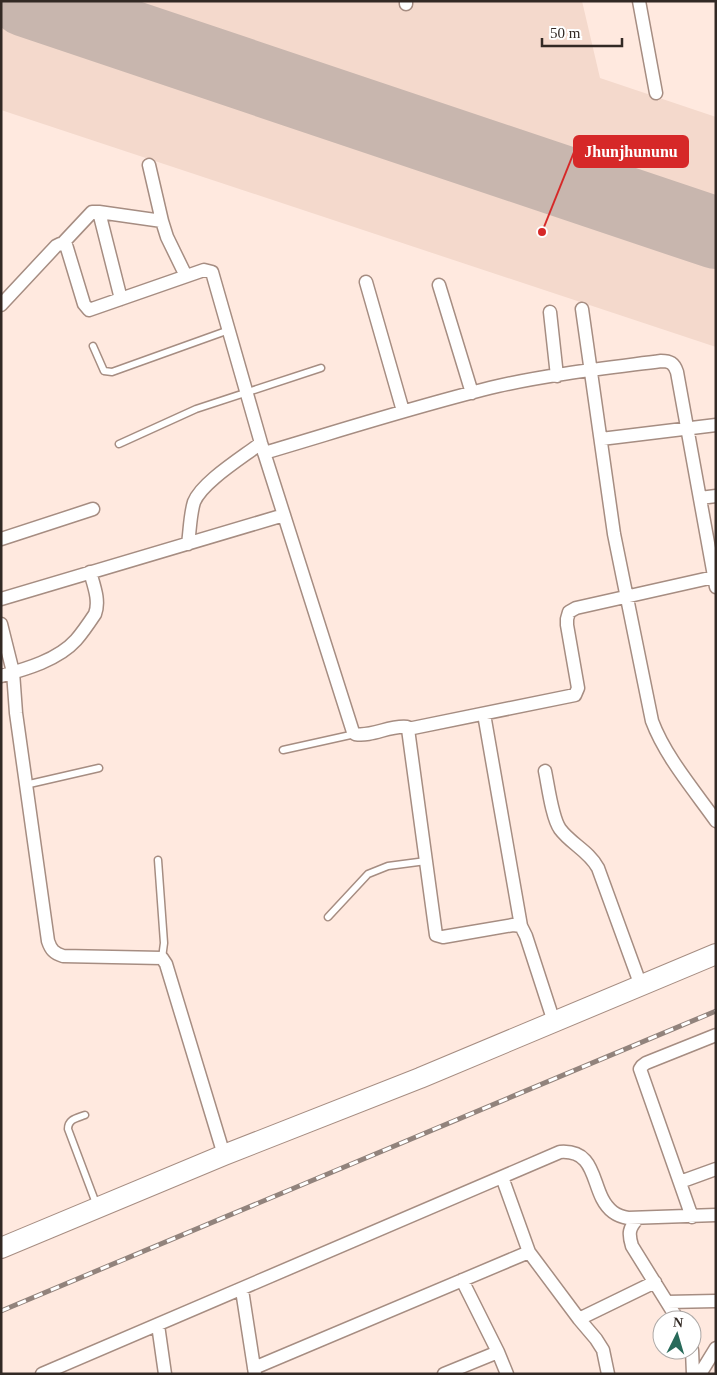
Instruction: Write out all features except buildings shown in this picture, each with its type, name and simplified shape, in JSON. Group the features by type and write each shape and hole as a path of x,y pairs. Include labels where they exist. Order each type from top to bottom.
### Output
{"main road":[{"path":"1,1248 224,1155 420,1078 716,954"}],"street":[{"path":"639,1 656,93"},
{"path":"149,165 167,237 186,276"},
{"path":"1,305 56,246 62,244 90,214 99,212 162,221"},
{"path":"99,212 121,299"},
{"path":"62,244 66,245 87,309 204,270 212,272 262,448 351,727 355,734 362,735 398,727 406,727 408,729 575,695 578,688 567,625 567,615 569,612 576,608 627,597 715,582 676,367 670,362 591,370 500,386 262,448 209,482 199,493 192,508 188,544"},
{"path":"366,282 403,411"},
{"path":"439,285 472,393"},
{"path":"582,309 614,534 648,705 657,734 716,822"},
{"path":"550,312 557,376"},
{"path":"601,439 716,425"},
{"path":"700,498 716,496"},
{"path":"1,539 94,509"},
{"path":"1,599 284,515"},
{"path":"7,674 59,653 75,640 97,609 90,572"},
{"path":"1,624 7,674 16,714 50,949 63,956 162,958 166,964 224,1155"},
{"path":"484,714 521,926 554,1022"},
{"path":"408,729 435,932 438,937 443,937 513,925 521,926"},
{"path":"544,771 556,822 565,834 594,860 641,986"},
{"path":"692,1216 640,1070 646,1063 716,1035"},
{"path":"42,1374 242,1290 560,1152 571,1151 580,1155 588,1162 609,1209 620,1216 638,1218 716,1216"},
{"path":"680,1182 716,1169"},
{"path":"502,1177 529,1252 596,1339 603,1350 608,1374"},
{"path":"638,1218 631,1225 629,1237 632,1246 672,1310"},
{"path":"242,1290 254,1371 529,1252"},
{"path":"462,1280 507,1374"},
{"path":"579,1319 655,1282"},
{"path":"667,1302 716,1302"},
{"path":"158,1325 165,1374"},
{"path":"700,1374 716,1348"},
{"path":"444,1374 498,1352"},
{"path":"692,1360 693,1374"}],"lane":[{"path":"93,346 104,371 112,372 229,330"},
{"path":"119,444 196,409 321,368"},
{"path":"283,750 355,734"},
{"path":"25,785 99,768"},
{"path":"158,860 164,943 162,958"},
{"path":"328,916 368,874 388,866 426,860"},
{"path":"85,1115 72,1120 69,1123 68,1129 98,1207"}],"shaded area":[{"path":"1,1 582,1 600,78 716,117 716,347 1,110"}],"runway":[{"path":"26,1 716,233"}],"railway":[{"path":"1,1311 716,1011"}],"place":[{"name":"Jhunjhununu","path":"542,232"}]}
